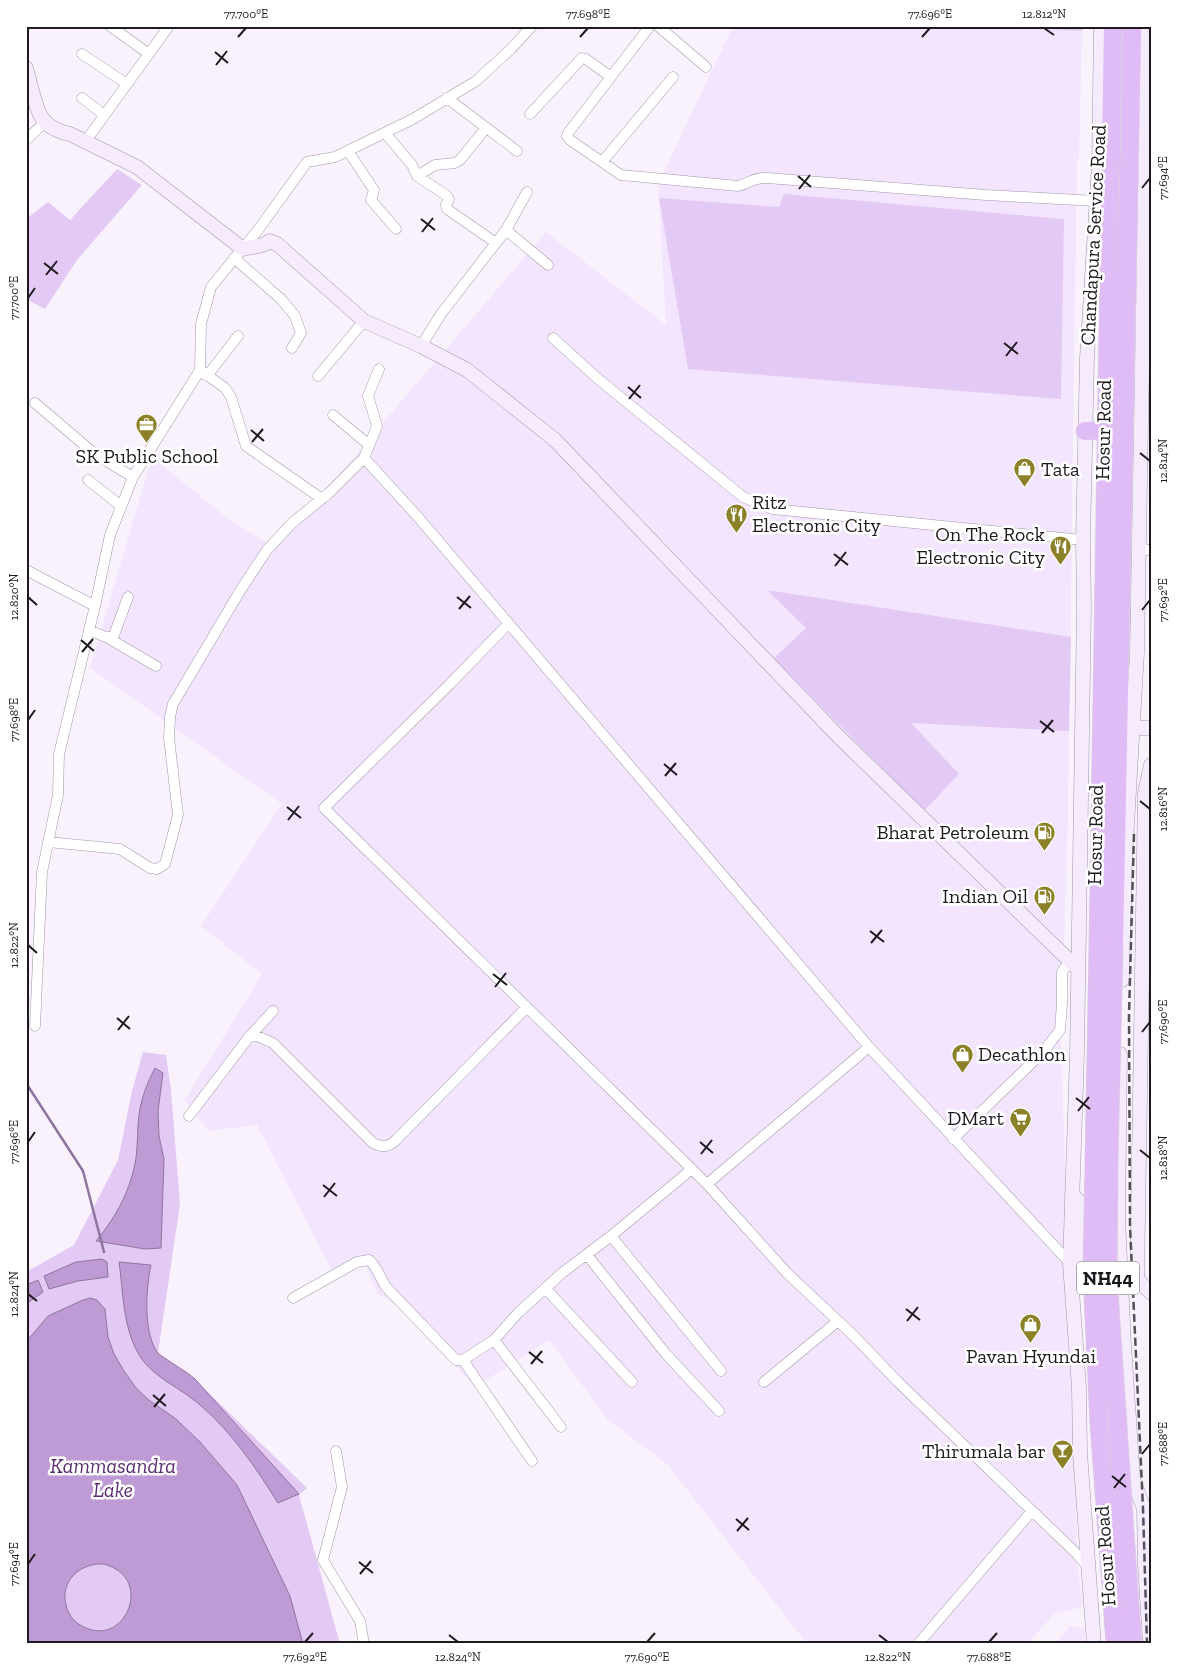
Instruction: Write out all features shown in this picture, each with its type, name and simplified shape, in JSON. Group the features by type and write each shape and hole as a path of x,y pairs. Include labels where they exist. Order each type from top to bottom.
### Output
{"highway":[{"name":"Hosur Road","path":"1113,26 1106,430 1108,1278 1132,1644"},
{"name":"Hosur Road","path":"1115,1644 1099,1423 1092,1274 1106,948 1132,26"},
{"path":"1085,438 1106,430"}],"street":[{"path":"110,26 149,54"},
{"path":"85,142 169,26"},
{"path":"204,373 201,324 211,287 307,162 335,157 348,151 413,119 476,82 532,26"},
{"path":"650,26 568,132 567,136 621,175 738,186 756,177 986,195 1098,201"},
{"path":"658,26 706,66"},
{"name":"Chandapura Service Road","path":"1075,1264 1072,1194 1074,965 1084,606 1085,438 1087,358 1098,201 1101,26"},
{"path":"1148,26 1145,549 1124,869 1118,1218 1133,1479 1144,1509 1150,1644"},
{"path":"82,54 127,84"},
{"path":"530,114 582,58 611,77"},
{"path":"26,68 42,118 59,132 85,142 137,167 238,253 295,316 301,333 292,348"},
{"path":"602,162 673,77"},
{"path":"82,98 104,115"},
{"path":"447,98 517,151"},
{"path":"26,140 46,121"},
{"path":"417,176 436,165 460,160 486,128"},
{"path":"385,133 412,165 417,176 446,195 448,199 447,209 496,243"},
{"path":"348,151 374,190 371,200 396,229"},
{"path":"422,346 440,314 506,230 527,192"},
{"path":"506,230 548,265"},
{"path":"238,253 270,241 277,244 364,321 422,346 467,370 556,440 839,737 1074,965 1062,972 1060,1030 1043,1052 953,1139"},
{"path":"318,376 364,321"},
{"path":"35,1026 42,872 58,795 59,754 110,535 133,477 204,373 238,336"},
{"path":"553,338 597,378 743,497 773,508 1083,540"},
{"path":"48,842 120,849 150,868 157,869 165,864 178,815 169,738 173,704 234,600 267,550 292,523 322,499 364,458 377,426 368,396 379,369"},
{"path":"204,373 225,388 231,397 246,446 322,499"},
{"path":"35,403 96,456 133,477"},
{"path":"333,415 369,445"},
{"path":"364,458 418,517 869,1047 953,1139 1075,1264 1121,1277 1144,1279"},
{"path":"88,480 121,506"},
{"path":"26,570 95,606"},
{"path":"108,638 114,635 128,597"},
{"path":"508,624 324,808 707,1184 787,1273 1090,1568"},
{"path":"89,630 108,638 156,666"},
{"path":"1137,652 1151,658"},
{"path":"1133,728 1151,728"},
{"path":"1151,765 1145,793 1148,867 1144,1279 1151,1293"},
{"path":"1129,792 1145,793"},
{"path":"250,1037 257,1036 273,1043 373,1143 381,1147 390,1146 527,1007"},
{"path":"189,1116 250,1037 273,1011"},
{"path":"707,1184 869,1047"},
{"path":"293,1298 357,1262 369,1260 374,1264 386,1287 456,1360 463,1360 494,1340 518,1313 569,1267 611,1236 692,1169"},
{"path":"1072,1194 1082,1204 1075,1264 1080,1453 1090,1568 1094,1644"},
{"path":"1082,1215 1118,1218"},
{"path":"611,1236 721,1371"},
{"path":"586,1255 666,1354 719,1412"},
{"path":"546,1289 632,1382"},
{"path":"764,1382 838,1321"},
{"path":"494,1340 561,1427"},
{"path":"463,1360 532,1461"},
{"path":"336,1451 342,1486 323,1560 360,1621 364,1644"},
{"path":"918,1644 1032,1511"}],"shaded area":[{"path":"733,26 1078,26 1078,31 1082,31 1079,160 1077,160 1068,814 1061,1041 1078,1569 1083,1607 1054,1614 1027,1644 807,1644 668,1465 608,1420 549,1340 475,1387 400,1307 377,1294 365,1264 335,1277 257,1125 208,1131 185,1100 262,974 201,926 282,804 90,668 152,457 231,521 276,548 546,232 666,325 658,184"},
{"path":"988,26 1082,26 1082,31"},
{"path":"117,169 142,185 77,260 45,309 26,299 26,219 48,202 70,220"},
{"path":"784,194 1064,219 1061,399 688,369 659,198 779,207"},
{"path":"767,590 1071,637 1069,731 911,723 959,774 924,811 774,658 806,628"},
{"path":"143,1052 166,1055 171,1090 180,1204 158,1353 186,1371 307,1488 299,1495 340,1644 303,1644 290,1596 237,1485 200,1442 176,1419 136,1388 114,1354 108,1337 106,1316 86,1299 48,1316 26,1342 26,1272 74,1245 118,1160 132,1091"},
{"path":"104,1564 122,1573 129,1584 131,1597 129,1610 122,1621 111,1628 92,1630 74,1621 67,1610 65,1591 74,1573 85,1566"},
{"path":"1070,1626 1084,1628 1086,1644 1055,1644"}],"water":[{"path":"155,1068 163,1073 158,1111 159,1136 164,1159 161,1248 145,1249 96,1241 122,1202 134,1170 141,1103"},
{"path":"102,1259 107,1262 108,1277 78,1281 49,1289 44,1276 76,1262"},
{"name":"Kammasandra Lake","path":"119,1262 151,1265 147,1309 149,1333 157,1352 195,1379 299,1494 278,1503 252,1464 223,1427 200,1405 157,1374 142,1360 132,1341 129,1330 124,1308"},
{"path":"38,1280 43,1292 26,1304 26,1285"},
{"name":"Kammasandra Lake","path":"90,1298 97,1300 105,1309 108,1337 114,1354 136,1388 149,1400 176,1419 200,1442 237,1485 290,1596 303,1644 26,1644 26,1342 48,1316","holes":["95,1564 103,1564 119,1571 128,1583 131,1596 128,1609 122,1620 111,1628 97,1631 76,1622 68,1612 65,1596 66,1588 74,1575 80,1570"]}],"waterway":[{"path":"26,1083 83,1171 104,1252"}],"railway":[{"path":"1134,834 1129,1015 1130,1226 1143,1508 1147,1644"}],"place":[{"name":"SK Public School","path":"147,443"},
{"name":"Tata","path":"1025,488"},
{"name":"Ritz Electronic City","path":"736,533"},
{"name":"On The Rock Electronic City","path":"1061,565"},
{"name":"Bharat Petroleum","path":"1045,851"},
{"name":"Indian Oil","path":"1044,915"},
{"name":"Decathlon","path":"962,1073"},
{"name":"DMart","path":"1020,1137"},
{"name":"Pavan Hyundai","path":"1031,1343"},
{"name":"Thirumala bar","path":"1062,1470"}]}
